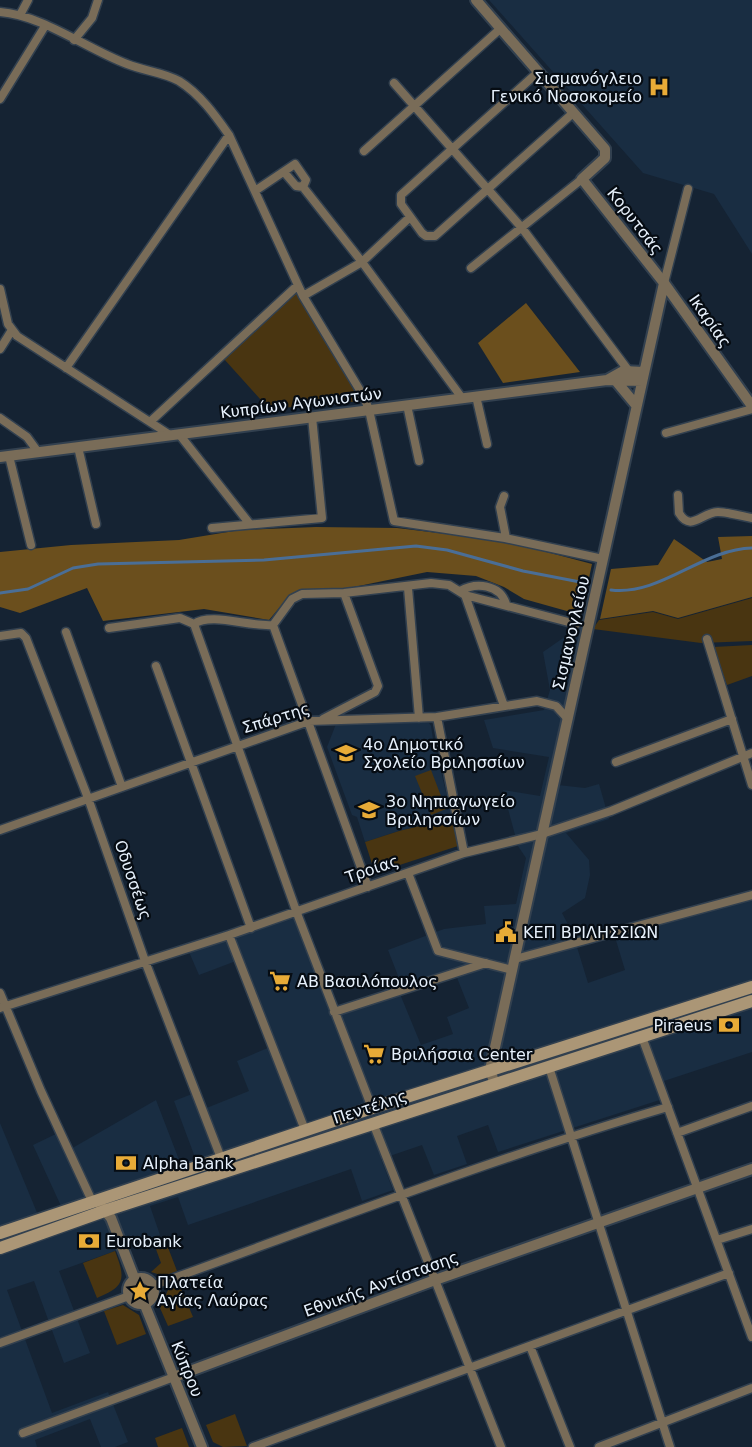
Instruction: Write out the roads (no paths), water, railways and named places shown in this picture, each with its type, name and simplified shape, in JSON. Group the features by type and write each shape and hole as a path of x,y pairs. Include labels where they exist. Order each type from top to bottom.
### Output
{"main road":[{"name":"Πεντέλης","path":"0,1233 372,1108 752,987"},
{"name":"Πεντέλης","path":"0,1248 107,1210 752,1001"}],"street":[{"path":"20,15 28,0"},
{"path":"74,40 92,18 98,0"},
{"path":"471,268 582,178 605,158 606,151 476,0"},
{"path":"0,12 20,15 128,65 180,82 200,98 229,135 303,296 355,378 369,410 394,521 506,538 603,559"},
{"path":"0,99 45,26"},
{"path":"364,151 500,30"},
{"path":"537,73 401,195 401,204 422,233 432,237 573,113"},
{"path":"394,83 454,148 522,228 628,370 643,376"},
{"path":"66,368 229,135"},
{"path":"255,191 295,164 306,180 303,186"},
{"path":"284,172 296,186 303,186"},
{"name":"Κορυτσάς","path":"582,178 664,283"},
{"path":"303,186 462,398"},
{"name":"Σισμανογλείου","path":"490,1070 636,405 688,189"},
{"path":"303,296 362,262 410,217"},
{"name":"Ικαρίας","path":"664,283 752,408"},
{"path":"151,421 298,285"},
{"path":"0,289 12,330 66,368 174,435 249,523"},
{"path":"0,349 12,330"},
{"name":"Κυπρίων Αγωνιστών","path":"611,380 628,370"},
{"name":"Κυπρίων Αγωνιστών","path":"4,457 643,376"},
{"path":"611,380 636,405"},
{"path":"476,396 487,444"},
{"path":"407,405 419,460"},
{"path":"666,433 752,408"},
{"path":"212,528 322,518 312,417"},
{"path":"0,418 27,437 38,452"},
{"path":"78,447 96,524"},
{"path":"4,457 31,545"},
{"path":"678,495 679,513 687,522 693,522 717,512 752,518"},
{"path":"504,496 500,507 506,538"},
{"path":"194,624 200,620 213,618 260,626 273,625 292,599 302,594 344,593 372,588 408,588 431,584 448,585 462,593 576,624"},
{"path":"462,593 477,584 487,586 504,598 506,604"},
{"path":"408,588 419,718"},
{"path":"322,719 375,692 378,686 344,593"},
{"path":"462,593 504,706"},
{"path":"109,628 180,618 187,619 194,624 296,910 372,1108"},
{"path":"273,625 368,887"},
{"path":"66,632 122,787"},
{"name":"Οδυσσέως","path":"0,636 21,633 26,638 88,798 145,961 221,1158"},
{"path":"707,639 752,785"},
{"path":"156,666 250,928"},
{"name":"Σπάρτης","path":"0,830 309,721 436,717 545,702 556,706 568,719"},
{"path":"436,717 464,853"},
{"path":"616,762 732,719"},
{"name":"Τροίας","path":"2,1007 250,928 464,853 542,834 658,794 752,753"},
{"path":"408,873 438,951 486,963 514,964 752,895"},
{"path":"229,935 305,1130"},
{"path":"334,1012 486,963"},
{"path":"0,993 2,1007 92,1201 107,1210 135,1280"},
{"path":"642,1037 729,1273 748,1314 752,1337"},
{"path":"549,1066 670,1447"},
{"path":"490,1070 495,1084"},
{"path":"677,1133 752,1106"},
{"path":"152,1286 402,1195 571,1137 668,1107"},
{"path":"374,1123 501,1447"},
{"name":"Εθνικής Αντίστασης","path":"23,1433 435,1280 752,1169"},
{"path":"717,1240 752,1229"},
{"path":"253,1447 729,1273"},
{"path":"145,1279 152,1286 153,1295 144,1303 134,1302 129,1296 129,1285 135,1280 145,1279"},
{"path":"0,1343 129,1296"},
{"name":"Κύπρου","path":"144,1303 202,1447"},
{"path":"530,1346 570,1447"},
{"path":"598,1447 752,1388"}],"waterway":[{"path":"0,593 28,589 73,568 98,564 264,560 416,546 447,550 523,571 580,582"},
{"path":"611,590 629,590 647,586 716,556 734,550 752,548"}],"place":[{"name":"Σισμανόγλειο Γενικό Νοσοκομείο","path":"659,87"},
{"name":"4o Δημοτικό Σχολείο Βριλησσίων","path":"346,753"},
{"name":"3ο Νηπιαγωγείο Βριλησσίων","path":"369,810"},
{"name":"ΚΕΠ ΒΡΙΛΗΣΣΙΩΝ","path":"506,932"},
{"name":"ΑΒ Βασιλόπουλος","path":"280,981"},
{"name":"Piraeus","path":"729,1025"},
{"name":"Βριλήσσια Center","path":"374,1054"},
{"name":"Alpha Bank","path":"126,1163"},
{"name":"Eurobank","path":"89,1241"},
{"name":"Πλατεία Αγίας Λαύρας","path":"140,1291"}]}
